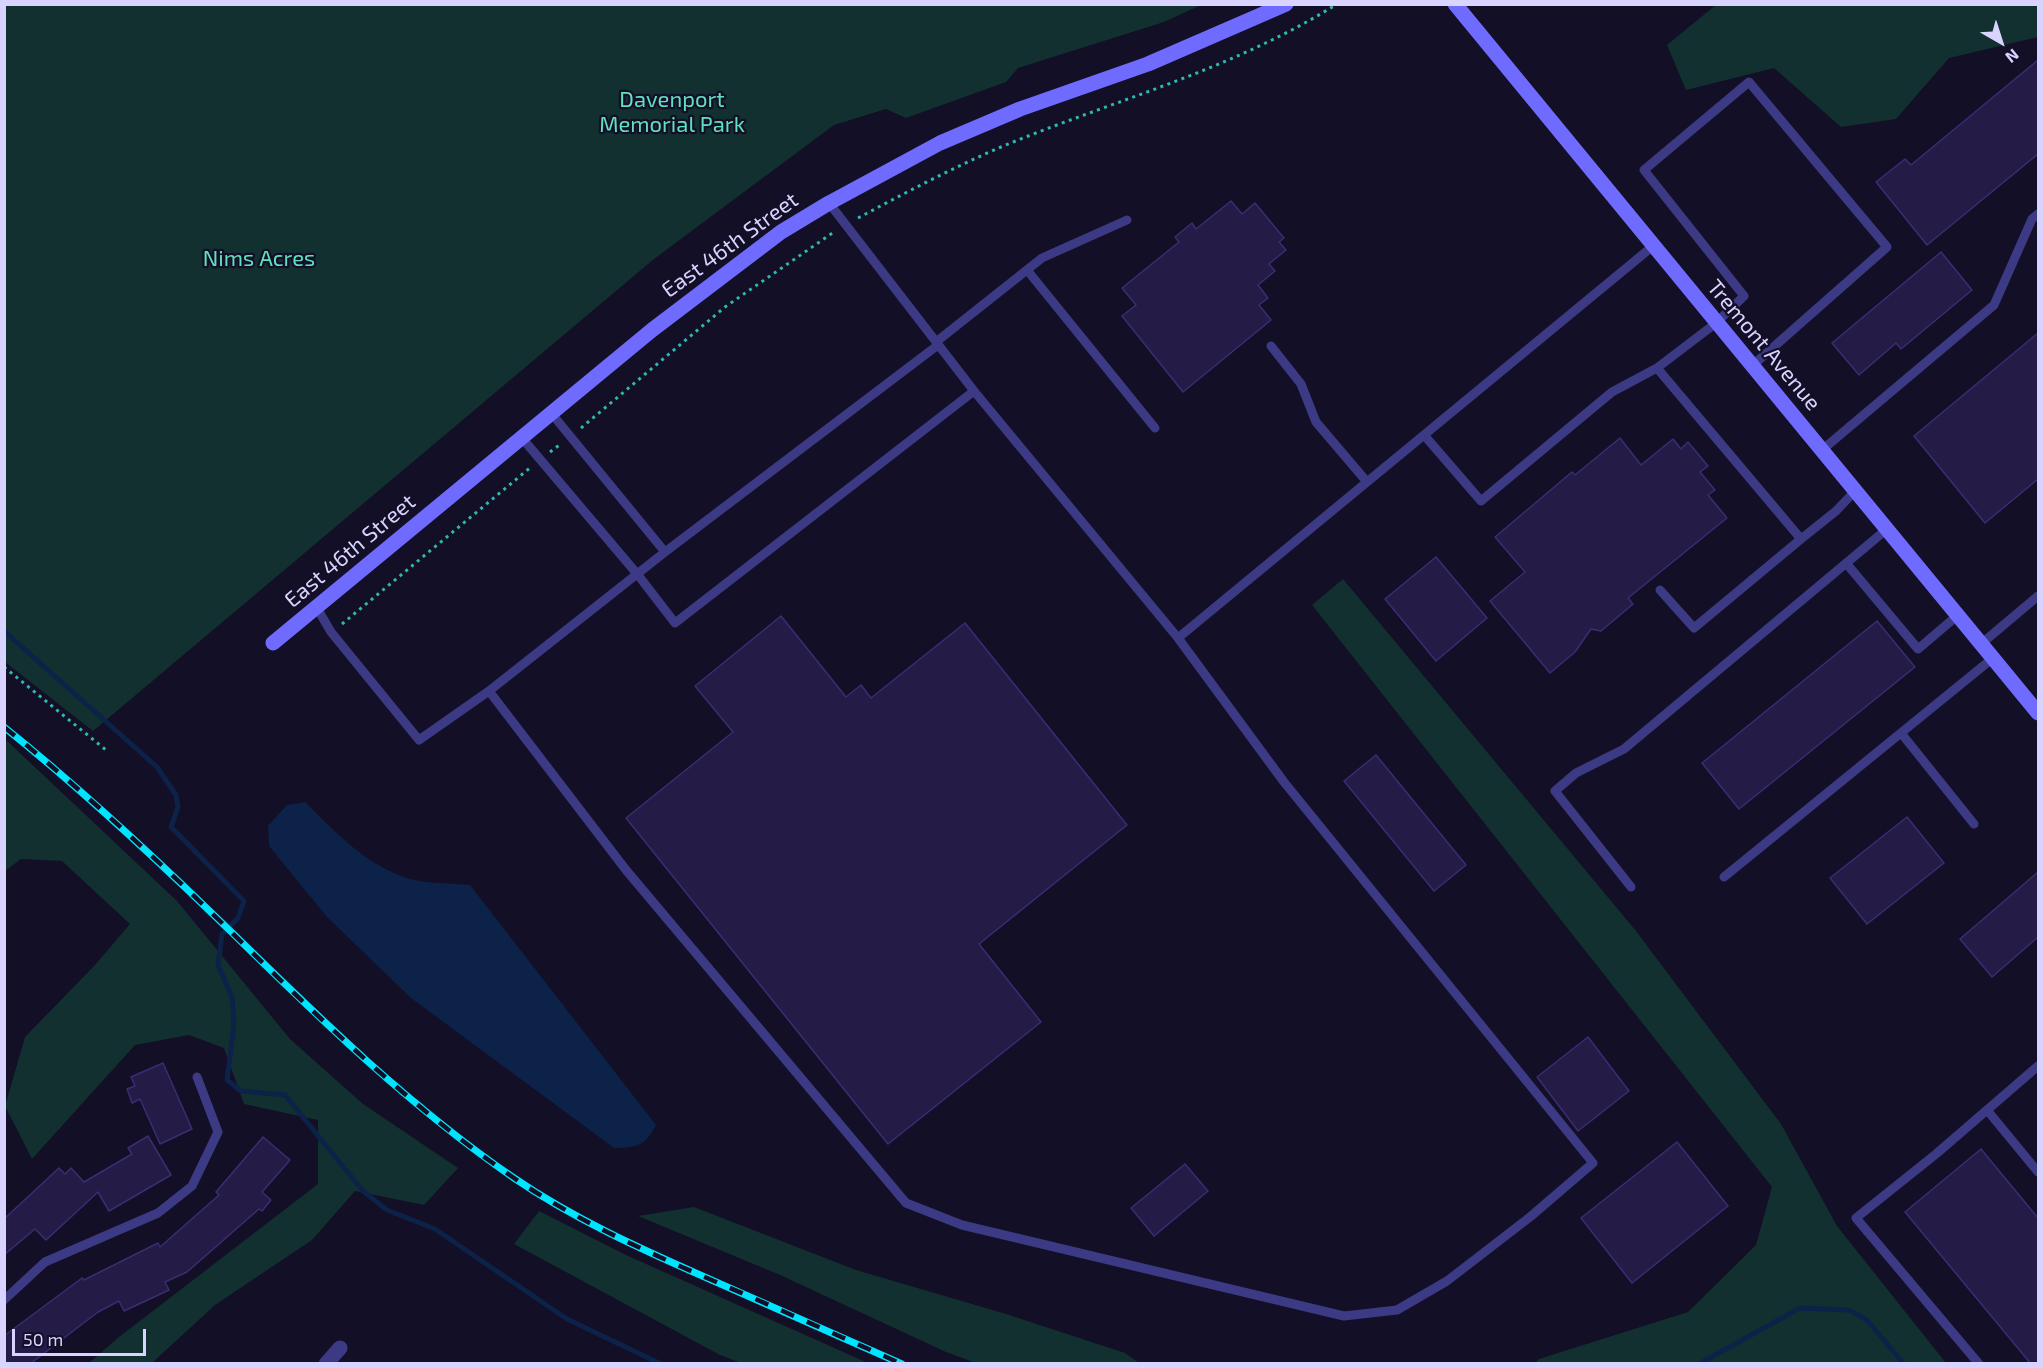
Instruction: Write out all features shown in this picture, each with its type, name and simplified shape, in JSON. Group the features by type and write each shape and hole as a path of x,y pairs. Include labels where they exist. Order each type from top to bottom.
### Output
{"street":[{"name":"East 46th Street","path":"273,643 720,276 781,232 829,203 940,143 1020,109 1148,64 1286,4"},
{"name":"Tremont Avenue","path":"1455,4 2038,713"},
{"path":"326,1364 340,1348"}],"lane":[{"path":"1424,435 1481,501 1612,392 1657,368 1716,323 1744,296 1644,170 1749,82 1887,247 1752,366"},
{"path":"489,691 626,870 906,1203 962,1226 1344,1316 1397,1310 1447,1281 1530,1217 1593,1163 1284,782 1178,638 974,391 829,203"},
{"path":"1822,450 1994,305 2032,219 2038,214"},
{"path":"317,608 331,632 419,740 489,691 665,552 937,343 1041,258 1127,220"},
{"path":"1178,638 1653,246"},
{"path":"1027,270 1155,428"},
{"path":"1271,346 1301,384 1316,422 1367,482"},
{"path":"1657,368 1801,539"},
{"path":"522,438 638,575 675,623 974,391"},
{"path":"552,414 572,435 665,552"},
{"path":"1660,590 1694,628 1836,512 1855,491"},
{"path":"1631,886 1555,791 1576,773 1624,749 1887,529"},
{"path":"1846,563 1918,649 1958,615"},
{"path":"1982,644 2038,596"},
{"path":"1724,877 1993,658"},
{"path":"1901,733 1974,824"},
{"path":"1979,1364 1856,1218 2038,1066"},
{"path":"4,1300 45,1262 158,1213 192,1186 218,1132 197,1077"},
{"path":"1987,1110 2038,1172"}],"path":[{"path":"331,632 725,307 847,224 930,180 1002,147 1238,57 1303,26 1337,4"},
{"path":"4,667 105,750"}],"green space":[{"path":"1717,4 2038,5 2038,37 1949,58 1896,119 1841,127 1774,68 1686,90 1667,45"},
{"name":"Nims Acres","path":"4,5 1201,5 1164,22 1018,68 1006,82 906,118 886,109 834,125 654,259 93,731 5,662"},
{"path":"1343,579 1636,931 1781,1124 1837,1226 1946,1363 1535,1363 1539,1359 1688,1312 1756,1245 1772,1187 1312,605"},
{"path":"5,739 177,901 290,1039 363,1104 458,1168 424,1205 355,1191 312,1240 215,1305 152,1363 89,1363 119,1337 318,1184 318,1120 244,1104 224,1048 189,1035 135,1045 32,1159 5,1106 25,1037 95,965 130,924 62,861 21,859 5,871"},
{"path":"694,1207 856,1270 1006,1314 1125,1353 1139,1363 976,1363 946,1352 780,1275 638,1216"},
{"path":"539,1211 626,1255 868,1363 741,1363 720,1355 514,1244"}],"water":[{"path":"305,802 368,859 383,868 414,880 470,885 656,1125 648,1138 635,1146 614,1148 411,998 327,917 269,846 268,826 287,805"}],"building":[{"path":"2038,60 2038,154 1927,245 1876,182 1905,159 1911,165"},
{"path":"1231,201 1242,214 1255,203 1284,238 1279,242 1286,250 1269,264 1275,271 1258,285 1268,298 1259,305 1271,320 1183,392 1122,316 1136,305 1122,288 1179,242 1175,237 1192,223 1196,229"},
{"path":"1941,252 1972,290 1901,349 1896,343 1859,375 1832,343"},
{"path":"2038,333 2038,479 1985,523 1914,436"},
{"path":"1620,438 1641,465 1673,439 1681,449 1688,442 1708,466 1700,472 1715,490 1708,495 1727,518 1628,598 1633,604 1601,631 1591,629 1575,652 1550,673 1490,601 1525,572 1495,537 1572,472 1575,475"},
{"path":"1436,557 1487,618 1436,661 1385,599"},
{"path":"781,616 846,697 861,685 871,698 965,623 1127,825 979,944 1041,1022 888,1144 626,818 733,732 695,686"},
{"path":"1877,621 1915,667 1739,809 1702,763"},
{"path":"1376,755 1466,865 1434,891 1344,781"},
{"path":"1907,817 1944,863 1867,924 1830,878"},
{"path":"2038,872 2038,937 1992,977 1960,939"},
{"path":"1588,1037 1629,1091 1578,1131 1537,1077"},
{"path":"163,1063 192,1129 160,1144 140,1099 132,1103 127,1089 135,1086 131,1077"},
{"path":"148,1136 171,1175 109,1211 98,1192 46,1240 35,1229 4,1255 4,1219 59,1168 65,1174 71,1168 84,1182 132,1154 128,1148"},
{"path":"263,1137 290,1160 262,1192 271,1200 262,1211 259,1209 187,1272 165,1282 169,1290 124,1311 119,1301 98,1312 30,1364 4,1364 4,1336 82,1278 84,1280 158,1243 160,1247 219,1195 216,1192"},
{"path":"1677,1142 1728,1206 1632,1283 1581,1218"},
{"path":"1981,1149 2038,1218 2038,1364 2031,1364 1905,1212"},
{"path":"1185,1164 1208,1191 1154,1236 1131,1208"}],"waterway":[{"path":"4,631 157,767 176,795 178,807 171,827 244,901 238,918 222,934 218,965 232,997 234,1024 227,1080 241,1091 285,1095 363,1191 387,1210 435,1229 567,1319 661,1364"},
{"path":"1699,1364 1800,1308 1849,1310 1867,1320 1904,1364"}],"railway":[{"path":"4,727 60,773 141,846 361,1056 436,1119 514,1178 560,1207 633,1244 902,1364"}],"park label":[{"name":"Davenport Memorial Park","path":"672,112"}]}
